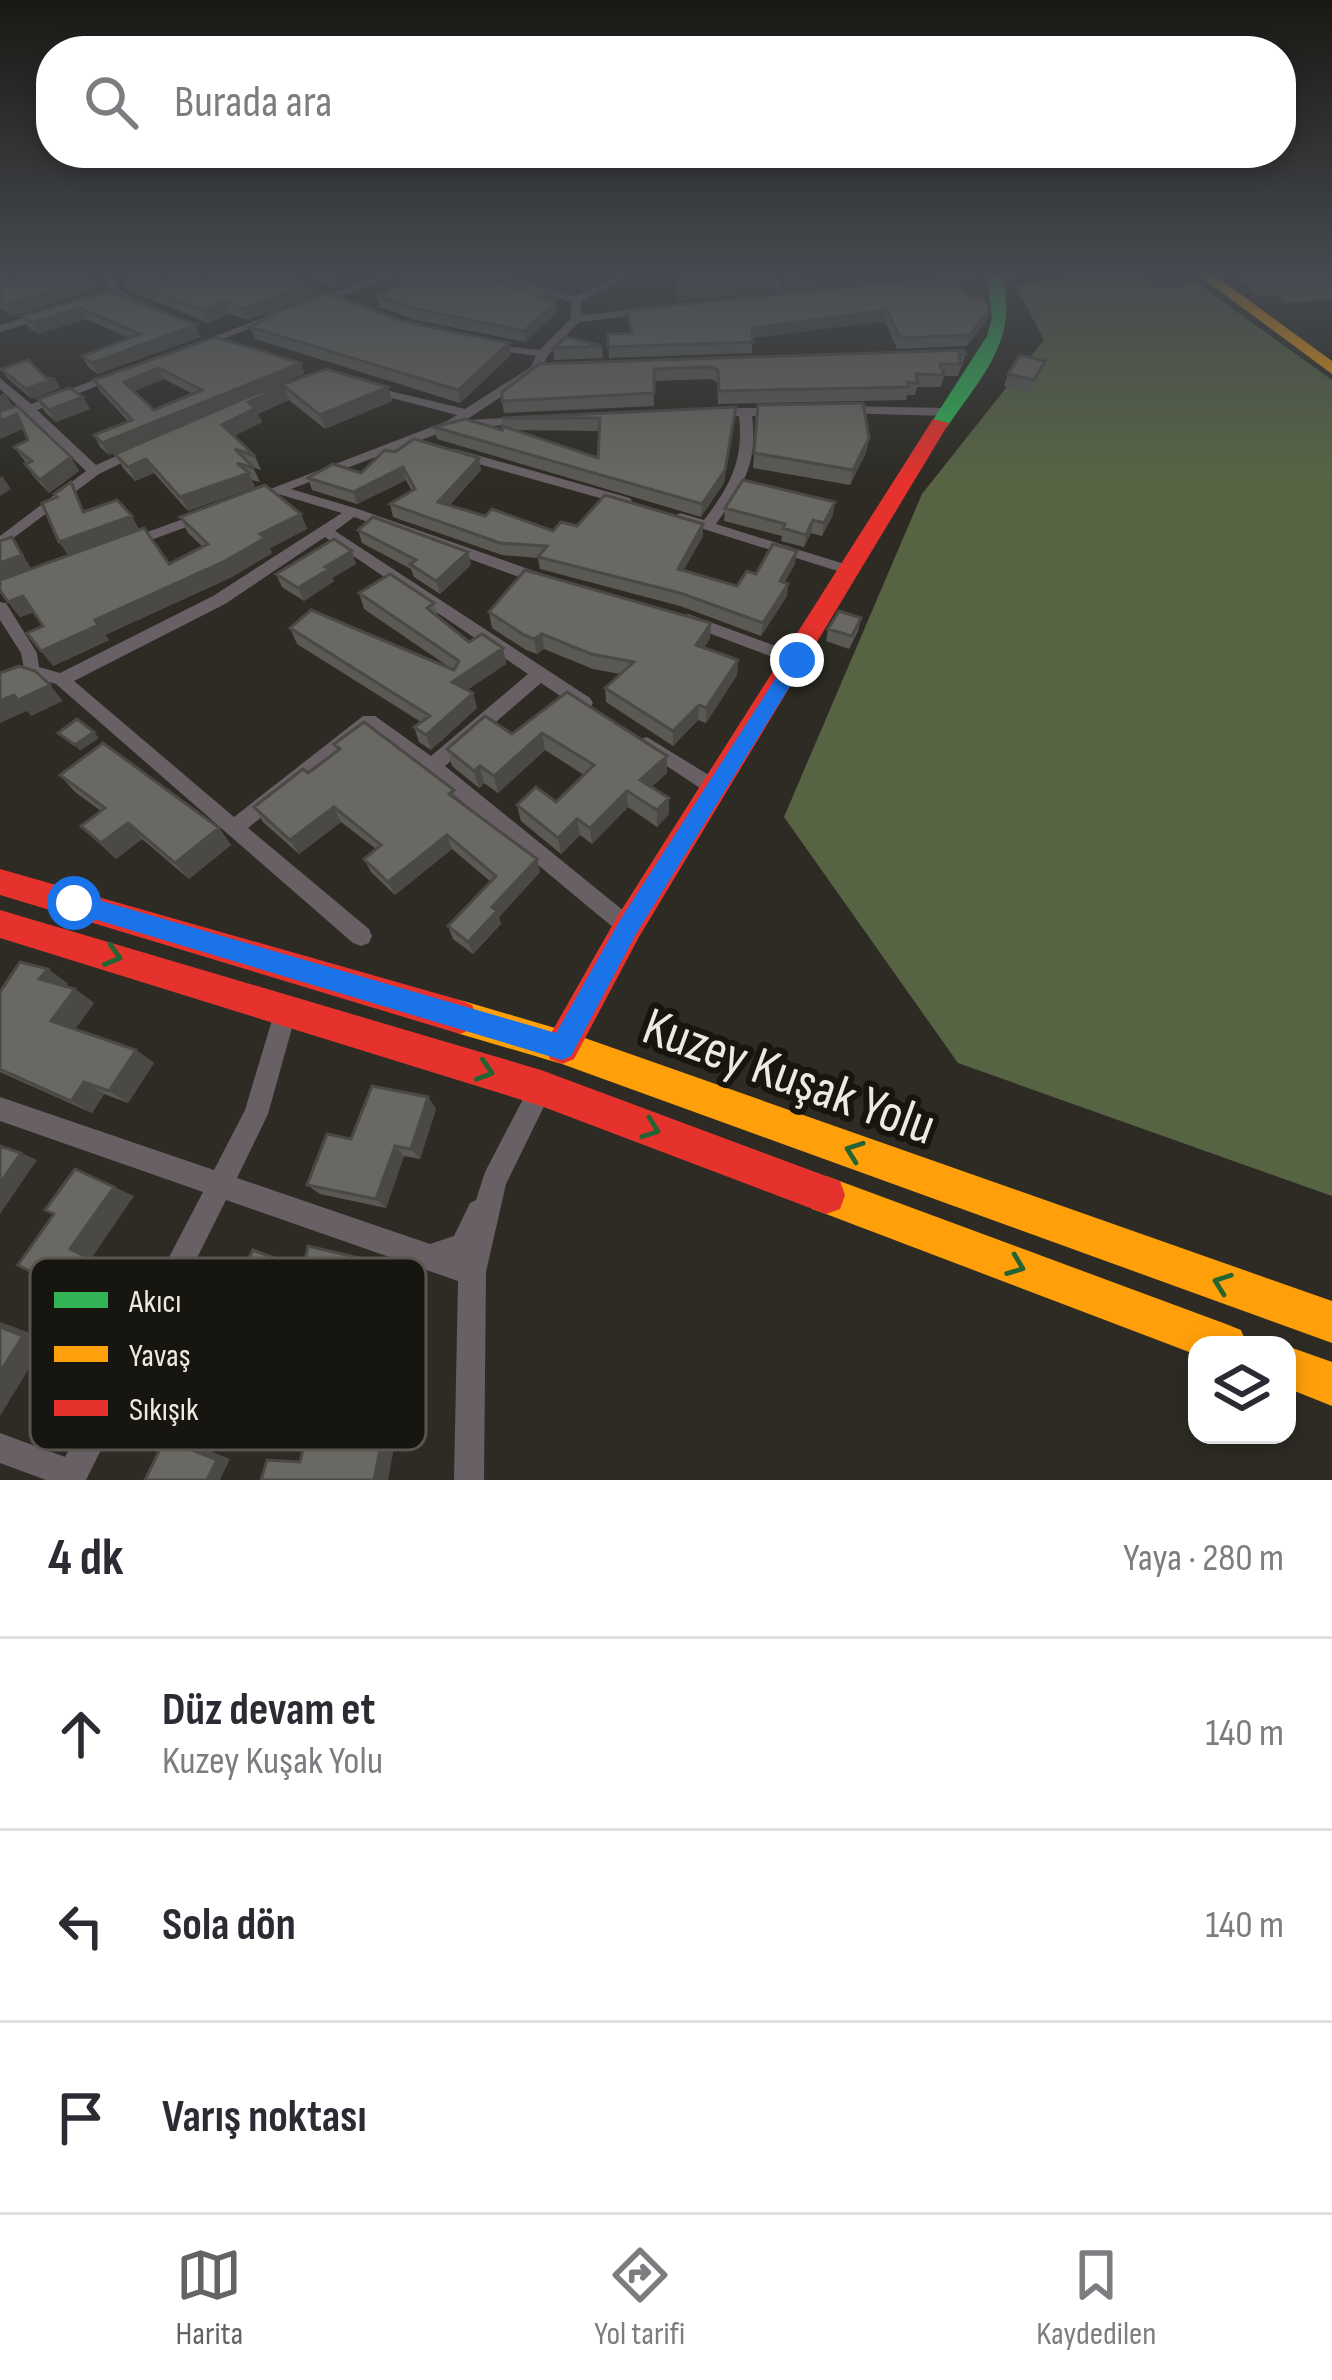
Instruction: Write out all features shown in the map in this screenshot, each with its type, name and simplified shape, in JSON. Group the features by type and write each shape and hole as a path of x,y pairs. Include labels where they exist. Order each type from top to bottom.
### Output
{"main road":[{"path":"562,1047 713,788 797,660 981,352 992,343"},
{"path":"1299,343 1332,369"},
{"name":"Kuzey Kuşak Yolu","path":"0,882 562,1047 1332,1322"},
{"name":"Kuzey Kuşak Yolu","path":"0,925 541,1088 1202,1336"},
{"path":"1296,1370 1332,1384"}],"street":[{"path":"174,354 203,343"},
{"path":"230,343 238,346"},
{"path":"536,369 554,343"},
{"path":"478,344 543,355"},
{"path":"236,504 451,424 536,369 559,368"},
{"path":"0,420 132,370"},
{"path":"344,381 464,413"},
{"path":"0,382 94,471"},
{"path":"821,410 947,412"},
{"path":"699,413 800,411"},
{"path":"707,525 742,480 749,441 745,412"},
{"path":"451,424 543,421"},
{"path":"410,440 649,508"},
{"path":"0,543 94,471 153,446"},
{"path":"278,489 446,542 565,588"},
{"path":"107,551 214,512"},
{"path":"62,680 219,600 353,512"},
{"path":"668,514 849,570"},
{"path":"326,532 598,712"},
{"path":"0,608 29,653 23,674 62,680 361,936"},
{"path":"673,614 797,660"},
{"path":"431,766 540,674"},
{"path":"234,827 370,721 628,927"},
{"path":"636,737 713,788"},
{"path":"185,1258 256,1114 286,1010"},
{"path":"0,1109 425,1258 463,1246 541,1088"},
{"path":"469,1480 472,1272 494,1181"},
{"path":"426,1258 472,1272"},
{"path":"0,1448 72,1477 86,1450"}],"green space":[{"path":"1042,343 1281,343 1332,380 1332,1196 958,1063 784,817 922,494"}],"building":[{"path":"116,343 147,343 92,363 82,356"},
{"path":"198,343 235,343 301,363 102,443 94,435 132,420 94,380","holes":["159,368 202,390 154,410 124,382"]},
{"path":"303,343 509,343 458,390"},
{"path":"559,343 602,346 553,348"},
{"path":"608,343 722,343 608,347"},
{"path":"964,350 966,354 959,354 961,364 940,364 944,375 916,374 918,383 907,382 909,387 719,391 718,370 710,367 654,369 654,393 502,401 502,392 539,364"},
{"path":"1020,355 1045,361 1034,380 1008,374"},
{"path":"28,360 46,378 55,379 26,389 1,369"},
{"path":"326,369 388,387 320,415 284,386 248,402 256,408 222,425 255,456 235,449 254,468 237,463 249,473 180,497 146,459 128,467 115,454 250,396"},
{"path":"70,388 83,397 49,410 38,399"},
{"path":"863,403 869,438 853,470 754,453 758,405"},
{"path":"17,406 71,457 40,480 25,464 32,461 14,447 28,440 17,414 0,421 0,411"},
{"path":"736,407 725,470 702,504 434,427 465,419 502,430 502,426 598,458 600,418 502,418"},
{"path":"414,439 479,458 438,502 485,516 492,509 553,531 561,522 577,526 605,495 703,524 678,569 737,586 747,571 756,574 773,544 797,551 780,581 788,584 763,623 680,593 538,557 547,546 500,543 390,504 415,489 403,467 353,492 308,478 333,464 361,473 385,450 395,452"},
{"path":"743,480 835,502 824,523 813,520 806,535 783,528 785,524 725,508"},
{"path":"71,482 83,512 117,500 132,516 59,542 42,503 57,497 54,494"},
{"path":"265,485 301,514 260,534 265,538 225,561 95,620 98,625 41,651 27,633 43,626 23,596 8,602 0,590 0,580 144,528 169,564 208,544 180,517"},
{"path":"373,517 468,552 436,581 410,564 416,560 358,530"},
{"path":"12,537 22,555 0,563 0,541"},
{"path":"334,539 352,551 298,588 276,574"},
{"path":"525,570 711,623 696,645 738,660 706,708 699,705 673,731 605,688 634,662 591,654 542,634 534,639 489,612"},
{"path":"390,574 434,603 427,608 469,642 482,634 503,648 452,682 473,693 426,735 414,727 430,716 290,628 311,610 454,670 459,661 359,593"},
{"path":"839,611 861,618 852,636 828,629"},
{"path":"19,666 35,671 50,685 18,700 14,695 0,701 0,673"},
{"path":"567,692 667,756 640,780 669,798 657,810 627,791 590,828 577,819 558,838 517,805 536,787 556,802 594,765 542,733 494,776 480,766 474,771 447,749 485,716 512,734"},
{"path":"77,719 94,732 75,745 58,733"},
{"path":"364,722 454,790 449,794 537,859 492,907 497,911 468,942 448,926 496,876 447,835 388,882 364,859 381,845 334,807 290,840 254,807 303,769 308,773 340,749 334,744"},
{"path":"103,743 219,828 175,863 128,823 101,843 81,826 105,808 60,775"},
{"path":"20,962 48,969 39,979 75,989 51,1021 136,1050 109,1091 84,1082 71,1101 0,1069 0,992"},
{"path":"372,1086 428,1097 411,1149 395,1146 376,1199 307,1185 327,1134 351,1139"},
{"path":"0,1146 21,1153 0,1183"},
{"path":"75,1169 114,1187 70,1249 89,1258 30,1258 30,1271 18,1265 54,1214 45,1210"},
{"path":"308,1246 360,1258 305,1258"},
{"path":"253,1250 274,1258 249,1258"},
{"path":"0,1327 23,1336 0,1372"},
{"path":"160,1450 192,1450 217,1460 207,1480 145,1480"},
{"path":"303,1450 380,1450 374,1480 261,1480 267,1460 300,1462"}],"traffic: fast":[{"path":"940,423 992,343"}],"traffic: slow":[{"path":"1297,343 1332,369"},
{"path":"460,1017 562,1047 1332,1322"},
{"path":"826,1195 1202,1336"},
{"path":"1296,1370 1332,1384"}],"traffic: jam":[{"path":"562,1047 628,927 940,423"},
{"path":"0,882 460,1017"},
{"path":"0,924 541,1088 826,1195"}],"route":[{"path":"74,903 562,1047 628,927 797,660"}]}
